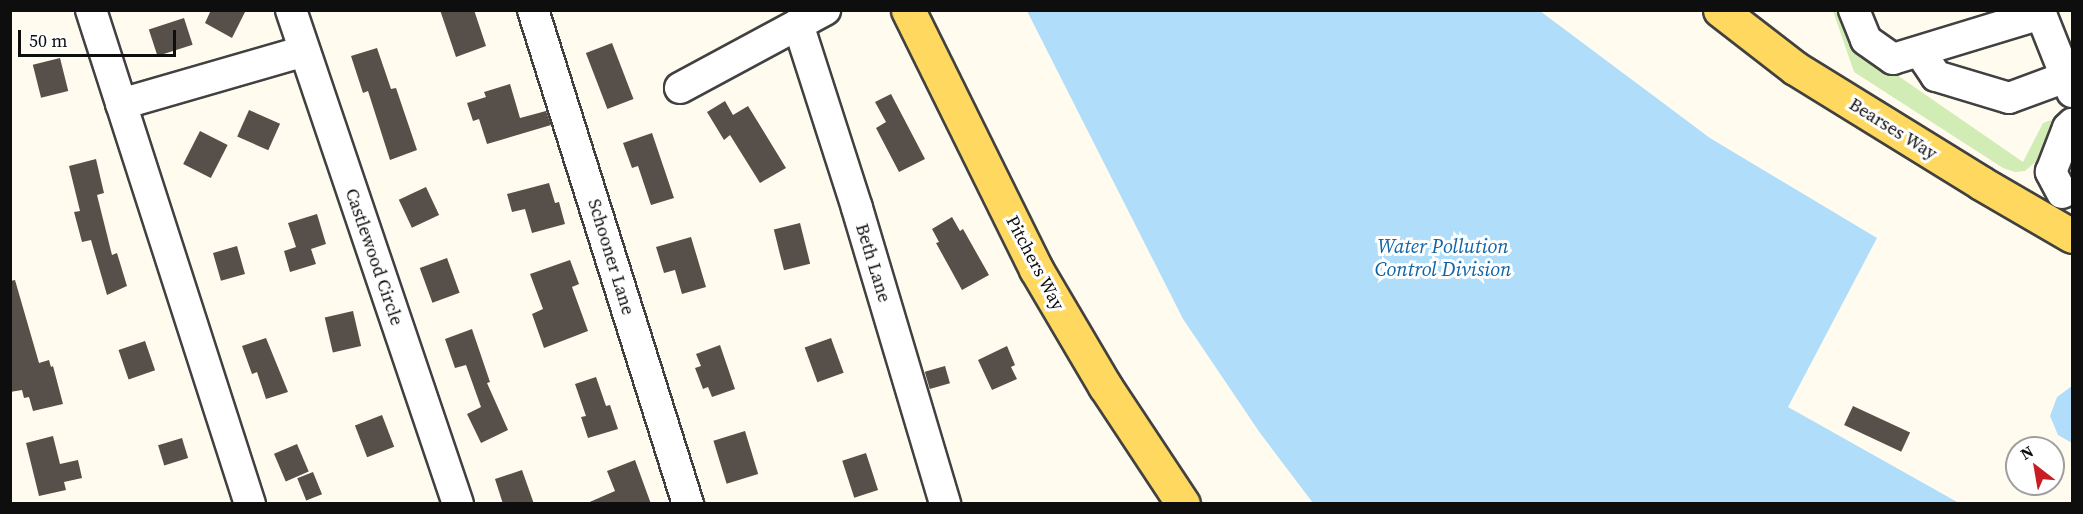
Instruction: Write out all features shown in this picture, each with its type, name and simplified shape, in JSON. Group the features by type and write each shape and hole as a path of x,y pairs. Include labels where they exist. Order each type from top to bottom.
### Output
{"main road":[{"name":"Pitchers Way","path":"908,10 1036,269 1105,387 1183,504"},
{"name":"Bearses Way","path":"1720,10 1795,68 2060,229"}],"street":[{"path":"91,10 250,504"},
{"name":"Castlewood Circle","path":"291,10 458,504"},
{"name":"Schooner Lane","path":"533,10 688,504"},
{"path":"680,88 825,10"},
{"path":"1854,10 1866,40 1893,59 2046,12 2069,84 2009,98 1936,76 1920,52"},
{"name":"Beth Lane","path":"798,24 857,208 945,504"},
{"path":"121,104 305,51"},
{"path":"2060,229 2067,189 2051,172 2068,128 2073,124"}],"green space":[{"path":"1833,11 1843,11 1865,53 2023,162 2043,123 2051,120 2053,130 2045,154 2025,171 2015,172 2003,168 1854,72"}],"water":[{"name":"Water Pollution Control Division","path":"1027,11 1540,11 1710,138 1877,238 1788,407 1959,503 1313,503 1260,433 1183,319"},
{"path":"2072,386 2072,443 2065,439 2065,436 2058,435 2050,416 2057,397"}],"building":[{"path":"211,10 246,10 232,38 205,23"},
{"path":"440,10 474,10 486,46 456,57"},
{"path":"184,18 193,45 157,56 149,29"},
{"path":"612,43 634,99 607,109 586,53"},
{"path":"377,48 391,89 396,88 417,150 390,160 368,91 363,93 351,56"},
{"path":"60,58 68,91 41,98 33,65"},
{"path":"510,84 520,118 546,111 551,125 487,144 479,119 473,121 467,103 486,97 484,92"},
{"path":"891,94 925,159 899,172 876,128 886,122 875,102"},
{"path":"725,101 733,115 748,106 786,168 760,183 730,135 724,140 707,112"},
{"path":"249,110 280,124 268,150 237,136"},
{"path":"200,131 228,145 211,178 183,164"},
{"path":"652,133 674,198 651,205 638,166 632,168 623,143"},
{"path":"96,159 104,193 97,195 112,255 117,253 127,286 107,295 91,240 82,242 74,212 80,211 69,166"},
{"path":"549,183 555,203 559,202 565,224 532,233 525,209 512,212 507,194"},
{"path":"426,187 439,215 412,228 399,200"},
{"path":"317,214 326,244 311,249 316,264 290,272 284,251 296,247 288,223"},
{"path":"952,217 960,231 963,229 989,275 962,290 936,243 939,242 932,229"},
{"path":"800,223 810,264 784,270 774,230"},
{"path":"691,237 706,287 682,294 675,270 664,273 656,247"},
{"path":"237,246 245,274 221,281 213,253"},
{"path":"447,258 460,293 432,303 420,268"},
{"path":"570,260 579,284 572,287 588,331 544,348 532,314 543,309 530,274"},
{"path":"15,280 39,363 49,360 51,367 53,366 63,404 33,411 29,397 24,398 22,390 10,392 10,281"},
{"path":"353,311 361,346 333,353 325,318"},
{"path":"472,329 490,382 487,383 508,430 481,443 467,414 481,407 466,365 455,368 445,339"},
{"path":"266,338 288,392 266,399 257,372 252,374 242,346"},
{"path":"831,338 844,373 817,382 805,348"},
{"path":"145,341 155,370 129,379 119,350"},
{"path":"720,345 735,389 712,397 708,387 703,389 695,368 701,366 696,354"},
{"path":"1007,346 1015,365 1011,367 1017,379 992,390 978,360"},
{"path":"945,366 950,383 930,389 925,372"},
{"path":"596,377 606,406 610,405 618,429 588,438 581,417 586,416 575,384"},
{"path":"1853,406 1910,433 1901,452 1844,425"},
{"path":"382,415 394,447 367,457 355,425"},
{"path":"745,431 758,474 727,484 713,441"},
{"path":"53,436 60,464 78,460 82,478 64,482 66,490 39,496 26,443"},
{"path":"182,438 188,458 164,465 158,445"},
{"path":"297,444 309,472 286,481 274,454"},
{"path":"866,453 878,490 854,498 842,461"},
{"path":"635,460 651,504 585,504 615,491 607,471"},
{"path":"522,470 534,504 503,504 495,479"},
{"path":"313,472 322,494 306,501 297,478"}]}
